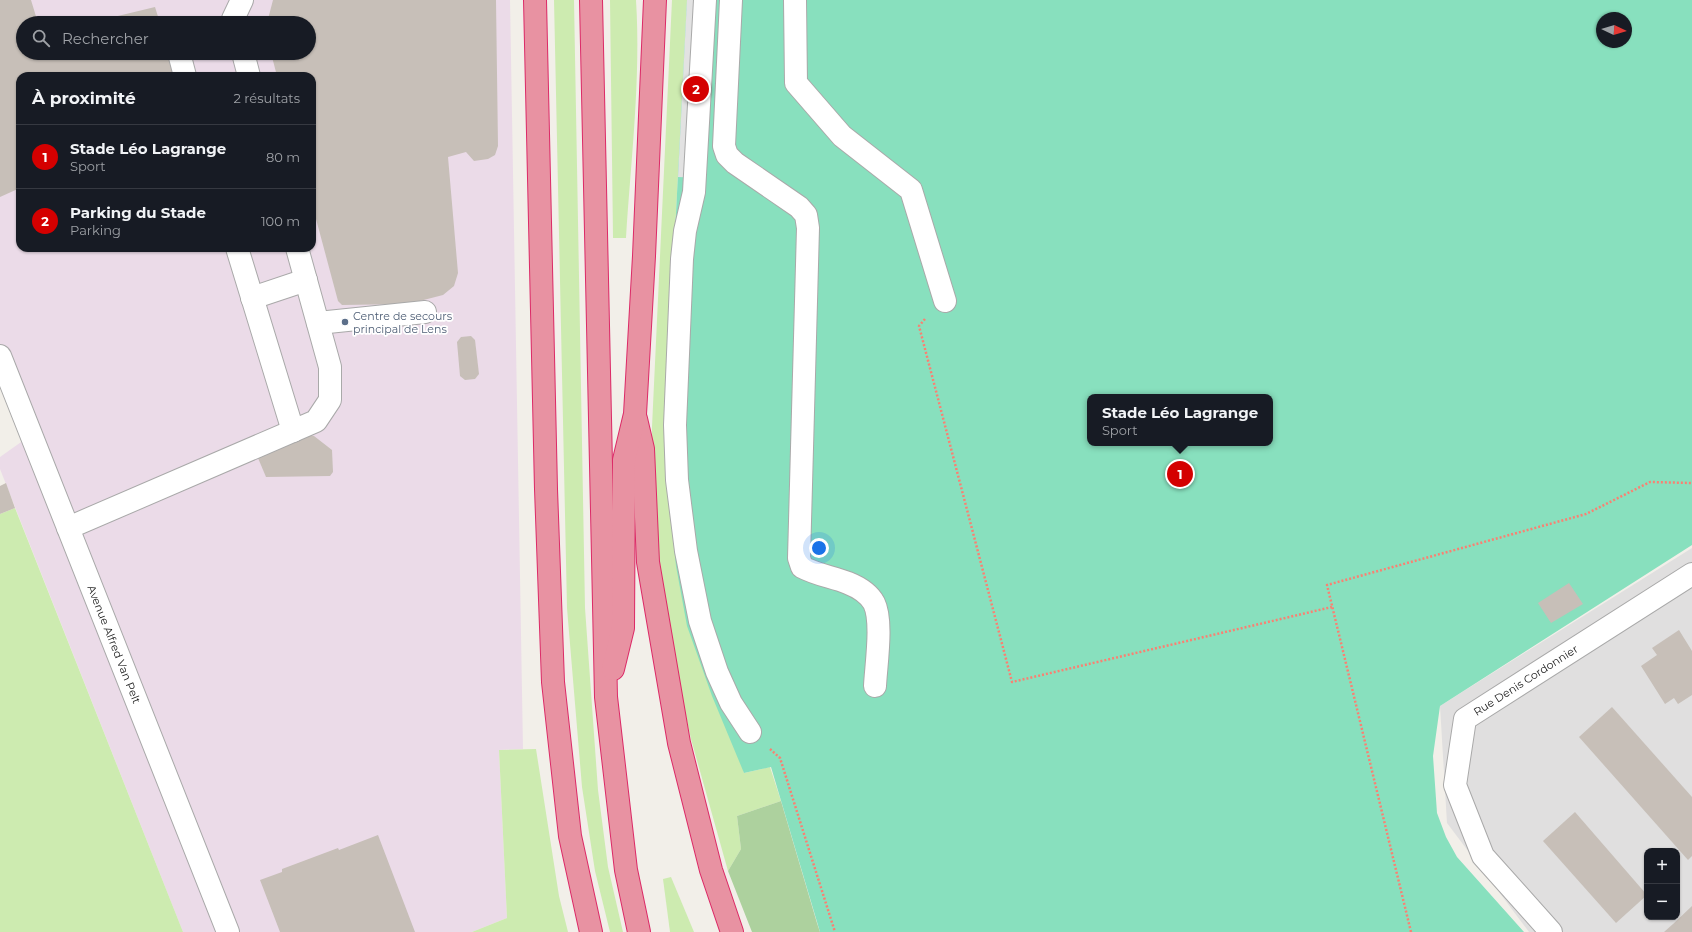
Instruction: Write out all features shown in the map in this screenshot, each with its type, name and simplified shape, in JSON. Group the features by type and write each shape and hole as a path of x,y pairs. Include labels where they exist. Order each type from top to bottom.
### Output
{"highway":[{"path":"535,0 546,489 553,682 570,836 591,932"},
{"path":"590,0 606,697 626,870 640,932"},
{"path":"606,697 623,628 624,460 635,414 655,0"},
{"path":"635,414 643,449 648,562 679,742 711,870 732,932"}],"street":[{"path":"705,0 694,192 685,231 682,259 675,425 677,480 686,551 700,621 731,704 750,732"},
{"path":"731,0 724,146 727,155 735,163 800,206 806,215 808,228 799,558 802,567 850,584 865,592 875,604 879,625 875,686"},
{"path":"795,0 796,82 842,136 911,190 945,301"},
{"path":"181,60 185,72"},
{"path":"244,60 248,72"},
{"path":"238,252 293,431"},
{"path":"68,528 316,421 330,400 330,367 298,252"},
{"path":"252,298 306,280"},
{"path":"318,323 425,312"},
{"name":"Avenue Alfred Van Pelt","path":"0,356 228,932"},
{"name":"Rue Denis Cordonnier","path":"1551,932 1483,856 1455,785 1465,719 1692,574"}],"path":[{"path":"945,301 919,326 1012,682 1332,606"},
{"path":"1410,932 1327,585 1586,514 1650,482 1692,483"},
{"path":"750,732 780,758 835,932"}],"shaded area":[{"path":"0,0 510,0 523,749 499,750 507,918 472,932 183,932 0,469 0,457 31,435 0,356"},
{"path":"687,0 714,0 706,178 678,177"},
{"path":"1692,548 1692,932 1529,932 1447,823 1440,706"}],"green space":[{"path":"554,0 574,0 585,608 598,790 608,867 623,932 610,932 595,871 582,787 567,608"},
{"path":"610,0 636,0 636,89 626,238 613,238"},
{"path":"672,0 687,0 666,406 744,773 770,767 781,801 737,816 741,849 728,871 691,739 663,610 651,485 652,427"},
{"path":"687,0 1692,0 1692,545 1440,706 1433,756 1437,813 1446,837 1457,857 1524,932 820,932 771,767 744,773 712,696 687,626 676,566 669,497 666,406"},
{"path":"15,508 183,932 0,932 0,514"},
{"path":"536,749 559,896 568,932 472,932 507,918 499,750"},
{"path":"781,801 820,932 752,932 728,871 741,849 737,816"},
{"path":"671,877 694,932 670,932 663,879"}],"building":[{"path":"0,0 31,0 36,16 16,16 16,60 170,60 173,72 16,72 16,190 0,197"},
{"path":"273,0 496,0 498,146 495,155 488,159 474,161 466,152 448,157 458,273 454,286 443,295 408,304 342,305 338,301 316,219 316,72 276,72 273,60 316,60 316,16 269,16"},
{"path":"155,7 158,16 118,16"},
{"path":"471,336 475,340 479,374 475,379 465,380 460,376 457,342 461,337"},
{"path":"309,435 314,436 332,450 333,472 330,476 266,477 258,458 260,455"},
{"path":"6,483 15,508 0,514 0,486"},
{"path":"1569,583 1583,604 1551,623 1538,603"},
{"path":"1679,630 1692,651 1692,695 1678,704 1674,698 1665,704 1641,666 1657,655 1652,648"},
{"path":"1612,707 1692,797 1692,856 1688,860 1680,851 1680,848 1677,848 1579,737"},
{"path":"1575,812 1644,892 1644,898 1616,923 1543,841"},
{"path":"378,835 415,932 280,932 260,880 282,872 282,869"},
{"path":"1692,906 1692,932 1664,932 1677,920 1680,920 1680,917"}],"place":[{"name":"Parking du Stade","path":"696,89"},
{"name":"Centre de secours principal de Lens","path":"345,322"},
{"name":"Stade Léo Lagrange","path":"1180,474"}]}
